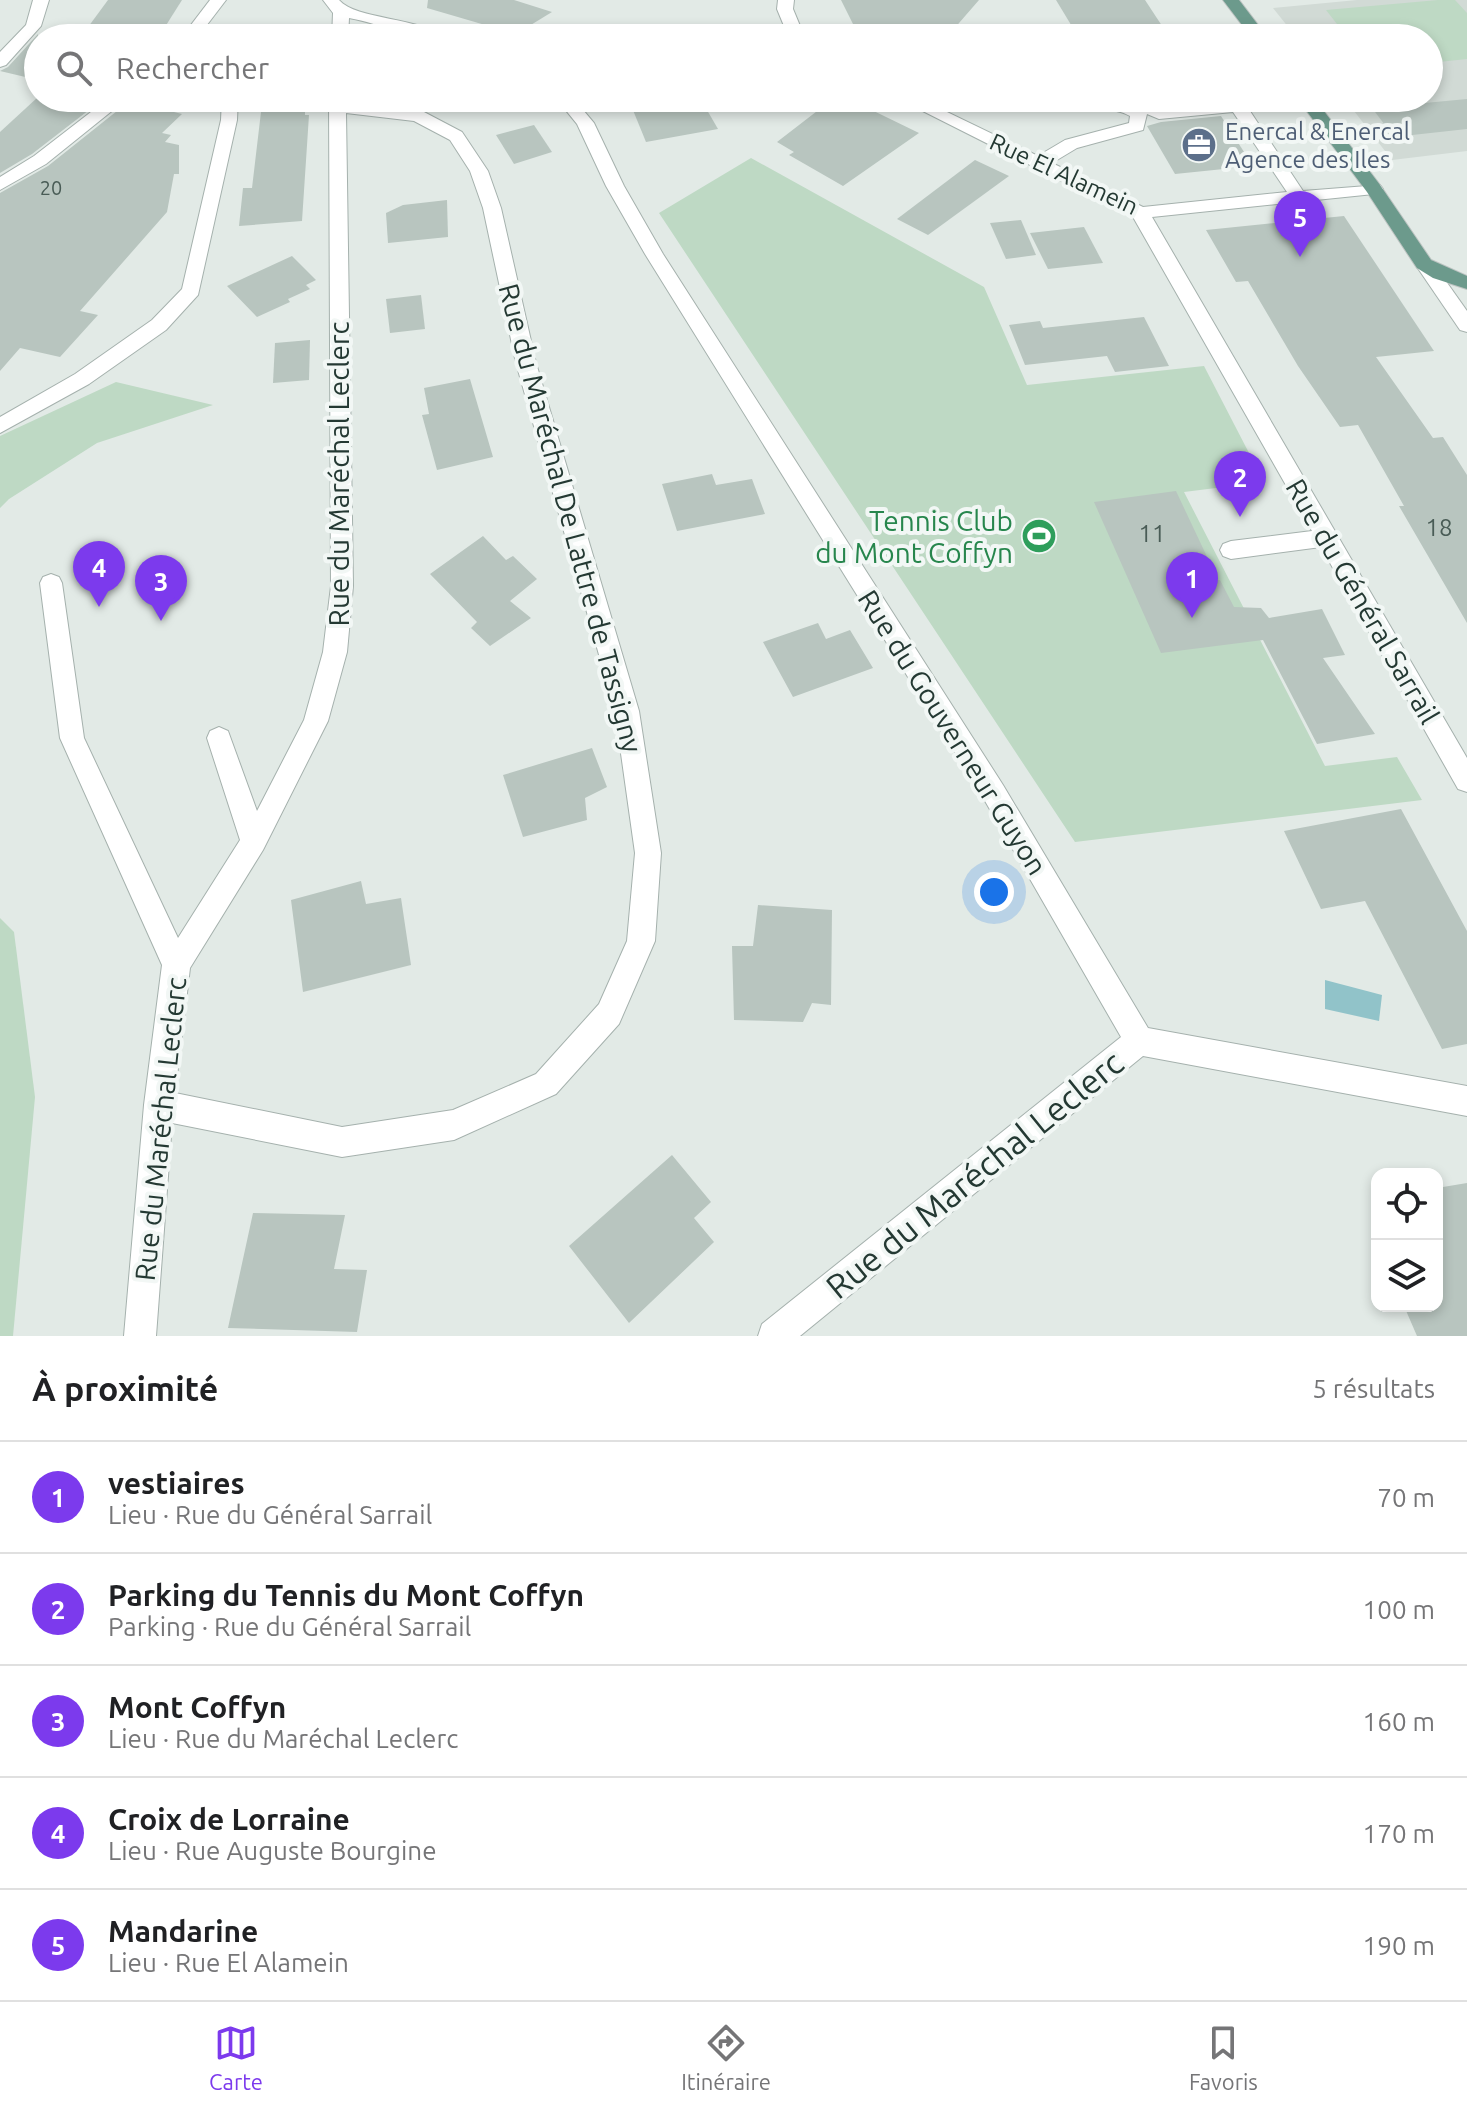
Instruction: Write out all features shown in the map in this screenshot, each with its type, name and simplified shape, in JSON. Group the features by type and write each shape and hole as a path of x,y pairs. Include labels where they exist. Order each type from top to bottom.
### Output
{"main road":[{"path":"1231,0 1249,24"},
{"path":"1316,112 1374,189 1424,264 1440,274 1467,283"}],"street":[{"path":"34,24 41,0"},
{"path":"200,24 218,0"},
{"path":"786,0 785,9 791,24"},
{"path":"336,6 394,24"},
{"path":"0,62 24,36"},
{"path":"0,185 61,146 103,112"},
{"path":"0,426 82,379 159,325 191,291 229,112"},
{"name":"Rue du Maréchal Leclerc","path":"140,1336 159,1105 176,965 254,842 316,721 335,652 342,586 336,112"},
{"name":"Rue du Maréchal De Lattre de Tassigny","path":"159,1105 342,1142 454,1125 546,1084 609,1014 641,941 648,853 627,711 526,363 492,208 479,171 456,136 418,116 395,112"},
{"name":"Rue du Gouverneur Guyon","path":"576,112 585,123 615,186 654,254 994,793 1139,1041"},
{"name":"Rue El Alamein","path":"933,112 1140,213 1374,189"},
{"path":"1038,164 1071,144 1137,126 1139,114 1136,112"},
{"path":"1243,112 1298,196"},
{"name":"Rue du Général Sarrail","path":"1140,213 1467,781"},
{"path":"1424,264 1467,325"},
{"path":"1231,550 1327,538"},
{"path":"51,583 72,738 176,965"},
{"path":"219,738 254,842"},
{"name":"Rue du Maréchal Leclerc","path":"774,1336 1139,1041 1467,1101"}],"shaded area":[{"path":"1357,0 1467,0 1467,151 1392,160 1355,112 1443,112 1443,24 1286,24 1273,8"}],"green space":[{"path":"1455,0 1467,13 1467,59 1443,62 1443,24 1337,24 1326,10"},
{"name":"Tennis Club du Mont Coffyn","path":"751,158 984,287 1027,385 1204,366 1264,482 1184,492 1325,766 1397,757 1422,800 1075,842 659,213"},
{"path":"116,382 213,405 97,443 9,499 0,508 0,436"},
{"path":"0,918 14,932 35,1097 13,1336 0,1336"}],"water":[{"path":"1325,980 1382,995 1379,1021 1325,1009"}],"building":[{"path":"108,0 182,0 167,24 90,24"},
{"path":"428,0 514,0 552,12 532,24 482,24 427,8"},
{"path":"841,0 979,0 958,24 853,24"},
{"path":"1056,0 1145,0 1161,24 1071,24"},
{"path":"24,49 24,77 0,71"},
{"path":"1467,99 1467,129 1394,137 1375,112 1443,112 1443,101"},
{"path":"24,110 86,112 32,154 0,173 0,132"},
{"path":"116,112 182,114 162,133 171,135 165,142 179,145 179,174 174,174 167,212 80,311 98,315 60,357 20,348 0,371 0,193 48,166"},
{"path":"261,112 305,112 309,115 302,221 239,226 243,188 252,188"},
{"path":"634,112 708,112 718,129 646,142"},
{"path":"816,112 876,112 919,133 843,186 789,155 794,152 777,142"},
{"name":"Enercal & Enercal Agence des Iles","path":"1221,116 1253,166 1175,174 1147,126 1161,122"},
{"path":"534,125 552,152 514,164 496,135"},
{"path":"975,160 1009,176 928,235 897,219"},
{"path":"447,200 448,237 388,243 386,213 403,205"},
{"path":"1344,216 1434,351 1376,357 1433,438 1443,437 1467,475 1467,623 1399,506 1404,506 1358,425 1340,427 1298,366 1248,281 1236,282 1206,230"},
{"path":"1021,220 1036,255 1006,259 990,223"},
{"path":"1084,227 1103,263 1048,269 1030,233"},
{"path":"292,256 316,280 306,285 310,289 288,299 290,302 257,317 227,286"},
{"path":"421,295 425,329 390,333 386,299"},
{"path":"1144,317 1169,366 1115,372 1107,356 1025,365 1009,325 1040,321 1043,328"},
{"path":"310,340 309,380 273,383 275,343"},
{"path":"470,379 493,457 437,470 422,415 429,414 424,388"},
{"path":"712,474 716,485 752,479 765,514 677,531 662,484"},
{"path":"1176,491 1234,607 1261,608 1269,618 1322,609 1345,655 1323,658 1375,734 1317,744 1263,640 1161,653 1094,502"},
{"path":"483,536 506,560 513,556 537,579 510,601 531,618 490,646 471,628 477,622 430,574"},
{"path":"818,623 826,639 850,630 873,668 793,697 763,642"},
{"path":"592,748 607,787 585,798 587,820 523,837 503,775"},
{"path":"1401,809 1467,931 1467,1044 1442,1049 1365,901 1321,909 1284,831"},
{"path":"361,881 366,904 401,898 411,965 303,992 291,900"},
{"path":"758,905 832,910 831,1005 812,1003 803,1022 734,1020 732,946 753,946"},
{"path":"672,1155 711,1202 694,1218 714,1242 629,1323 569,1246"},
{"path":"1467,1183 1467,1336 1417,1336 1407,1312 1443,1312 1443,1187"},
{"path":"253,1213 345,1215 334,1269 367,1270 357,1332 228,1328"}],"place":[{"name":"Enercal & Enercal Agence des Iles","path":"1199,145"},
{"name":"Mandarine","path":"1300,257"},
{"name":"Parking du Tennis du Mont Coffyn","path":"1240,517"},
{"name":"Tennis Club du Mont Coffyn","path":"1039,536"},
{"name":"Croix de Lorraine","path":"99,607"},
{"name":"vestiaires","path":"1192,618"},
{"name":"Mont Coffyn","path":"161,621"}]}
